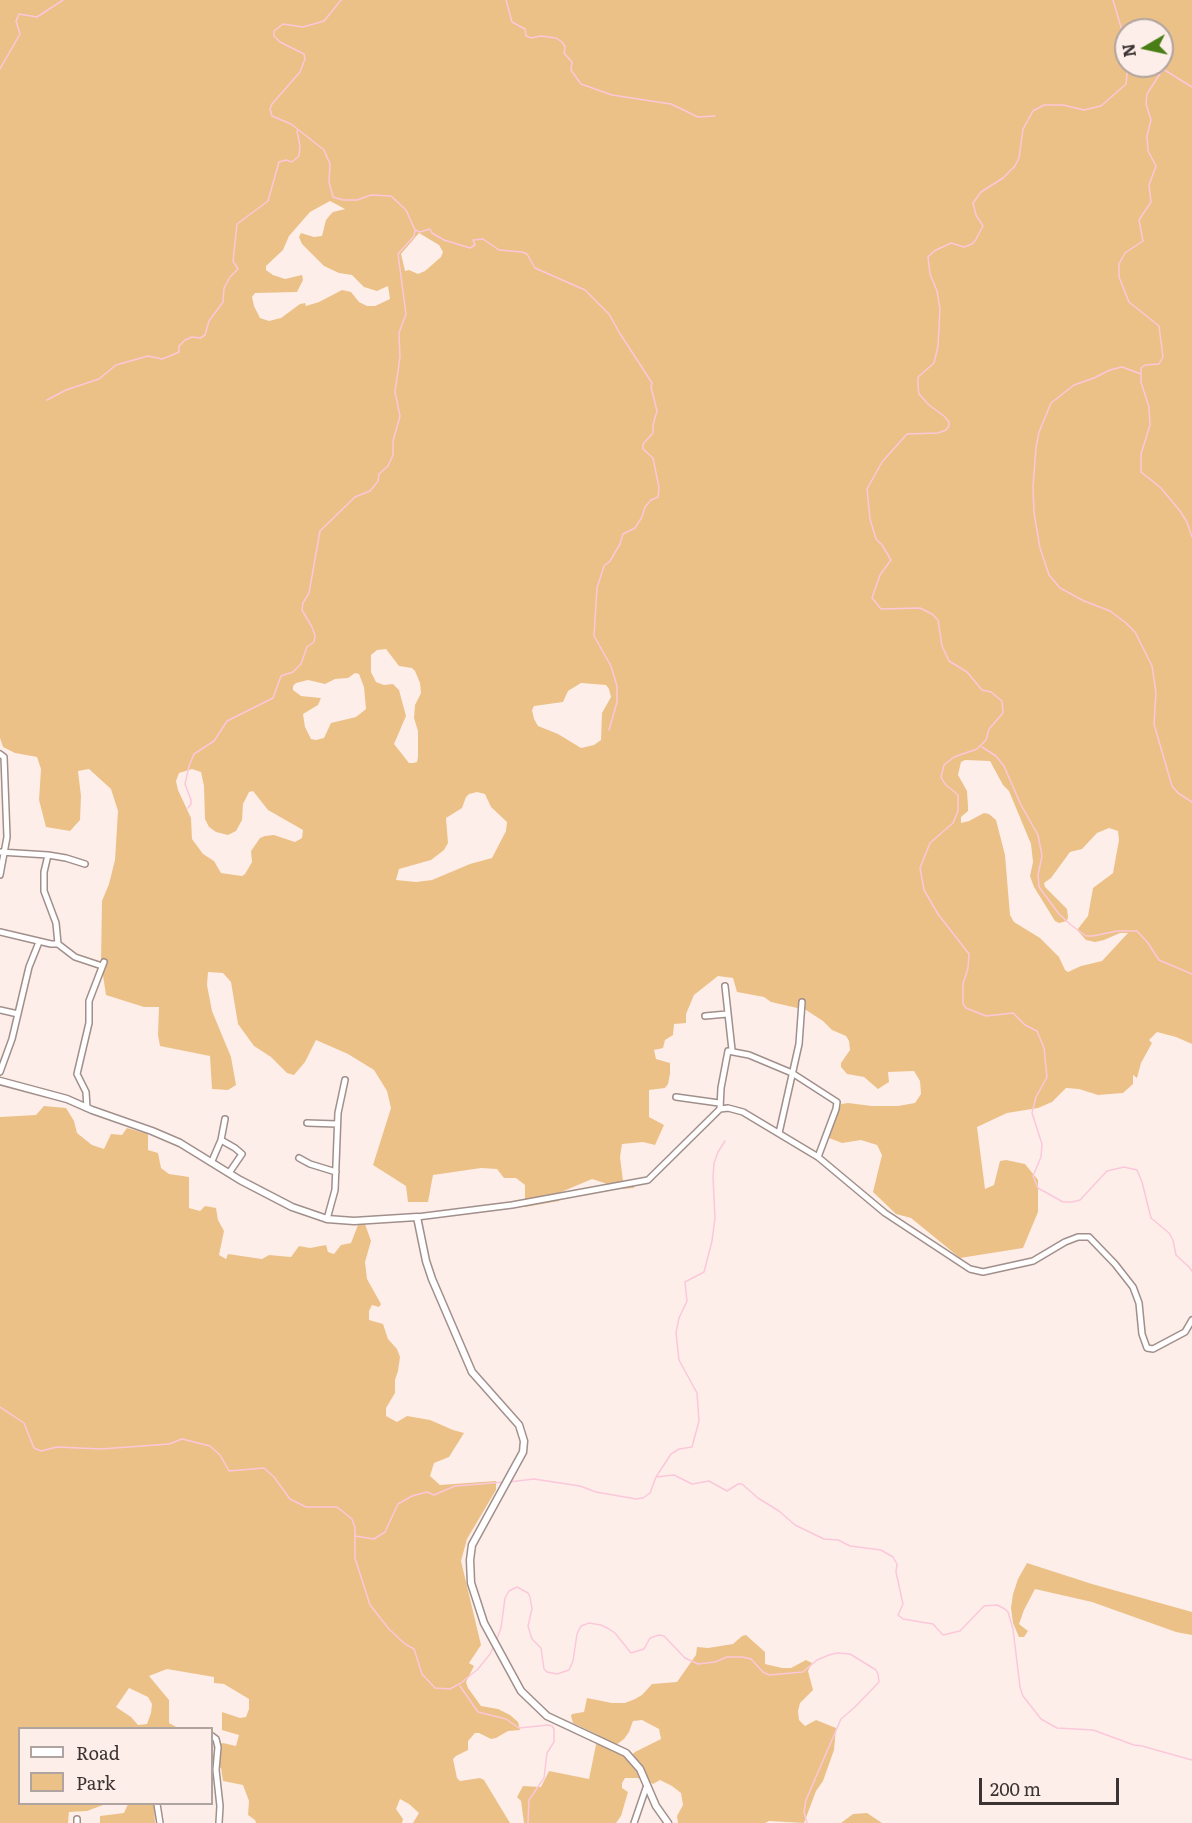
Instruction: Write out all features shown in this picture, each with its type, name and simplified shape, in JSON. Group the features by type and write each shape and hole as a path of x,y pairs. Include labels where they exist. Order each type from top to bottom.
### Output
{"main road":[{"path":"0,1081 67,1099 152,1131 180,1143 292,1207 327,1219 354,1221 417,1217 426,1262 432,1279 472,1372 522,1431 524,1441 523,1452 472,1545 470,1560 473,1589 479,1612 516,1686 541,1711 559,1722 626,1753 640,1769 656,1806 668,1823"}],"street":[{"path":"0,754 4,757 3,812 7,837 0,875"},
{"path":"3,852 48,855 85,864"},
{"path":"48,855 44,872 44,891 56,923 58,944"},
{"path":"0,932 39,942 58,944 75,957 103,964 89,1001 89,1023 77,1074 87,1096 87,1108"},
{"path":"0,1072 18,1014 29,967 39,942"},
{"path":"724,986 732,1050"},
{"path":"779,1133 802,1026 802,1002"},
{"path":"0,1011 18,1014"},
{"path":"705,1016 727,1014"},
{"path":"732,1050 792,1073 837,1102 818,1157"},
{"path":"417,1217 512,1205 645,1181 654,1175 719,1106 728,1053 732,1050"},
{"path":"327,1219 334,1190 338,1113 345,1080"},
{"path":"676,1096 743,1112 779,1133 818,1157 885,1214 970,1269 980,1272 1033,1261 1065,1242 1078,1237 1089,1237 1133,1287 1139,1303 1145,1346 1149,1349 1186,1332 1192,1320"},
{"path":"212,1161 221,1140 225,1119"},
{"path":"307,1123 337,1124"},
{"path":"221,1140 242,1154 229,1173"},
{"path":"299,1158 336,1172"},
{"path":"213,1737 218,1747 216,1770 220,1806 219,1823"},
{"path":"634,1823 648,1785"},
{"path":"157,1805 160,1823"}],"green space":[{"path":"0,0 1192,0 1192,1044 1157,1032 1149,1040 1152,1043 1141,1063 1137,1078 1133,1075 1133,1084 1123,1093 1098,1095 1079,1089 1066,1088 1052,1102 1038,1108 1007,1113 977,1127 985,1189 994,1185 1000,1161 1025,1164 1038,1180 1038,1212 1023,1248 960,1258 911,1218 896,1214 873,1192 882,1155 877,1145 861,1140 842,1143 829,1138 841,1104 898,1106 915,1103 921,1094 920,1081 914,1071 888,1072 889,1082 878,1089 864,1077 847,1074 841,1067 841,1063 850,1050 846,1036 832,1030 806,1010 771,1002 764,997 737,992 733,978 718,976 694,995 686,1014 686,1023 674,1024 673,1035 665,1040 663,1048 654,1050 656,1059 670,1063 668,1084 665,1088 649,1090 649,1117 664,1125 655,1145 643,1142 622,1144 620,1157 623,1181 635,1180 634,1188 623,1189 592,1179 559,1193 559,1201 525,1207 525,1185 516,1178 504,1178 497,1169 481,1168 433,1175 428,1202 408,1202 406,1186 373,1165 391,1108 387,1091 374,1070 348,1054 316,1040 305,1062 294,1075 287,1073 271,1057 254,1046 238,1024 231,982 223,973 208,972 207,985 212,1011 231,1057 236,1085 228,1090 212,1089 210,1056 160,1046 159,1007 144,1007 106,995 101,962 102,901 115,860 118,811 111,789 89,769 78,771 81,796 80,820 70,831 46,827 39,800 41,769 37,757 15,753 3,747 0,738","holes":["330,201 345,209 330,215 326,220 322,236 314,237 301,233 299,237 302,244 324,266 339,273 352,275 364,287 377,291 388,286 390,299 375,306 367,306 359,302 351,292 342,290 319,302 306,306 305,303 300,304 281,318 269,321 260,318 252,297 255,293 297,292 303,280 302,275 285,279 273,275 266,270 266,266 283,250 289,236 310,212","419,233 439,245 443,252 441,257 418,274 409,270 405,271 401,254","386,649 399,666 412,668 420,683 421,693 415,705 414,718 418,731 417,762 409,763 394,744 406,716 399,690 393,684 384,685 376,682 371,672 371,655 377,650","355,673 359,674 364,687 366,709 356,717 331,723 324,738 311,739 305,727 303,714 318,705 321,698 301,696 293,690 293,686 308,680 325,684 335,679 348,678","581,683 606,685 609,689 611,697 602,713 601,740 594,745 581,748 558,734 538,726 534,719 532,710 534,706 563,702 568,691","965,760 990,761 1003,785 1009,791 1031,844 1033,862 1030,876 1034,887 1055,921 1059,923 1067,921 1067,909 1045,887 1044,883 1051,878 1070,852 1082,849 1097,833 1109,828 1118,831 1119,840 1113,873 1093,888 1088,916 1077,930 1086,940 1095,942 1120,933 1128,933 1102,961 1068,972 1059,957 1040,938 1014,922 1010,915 1005,855 996,820 984,813 961,823 961,817 968,811 967,791 958,775 961,762","192,769 201,772 204,786 205,819 209,827 216,832 228,835 236,831 242,820 243,804 249,792 253,791 268,810 303,830 302,838 295,842 274,835 260,838 251,851 252,862 245,874 242,876 221,873 214,861 203,854 192,839 191,818 176,781 179,773","477,792 485,794 491,807 507,822 506,831 492,858 470,864 432,880 416,882 396,880 399,869 431,860 444,850 448,843 446,818 462,808 466,797"]},
{"path":"44,1106 66,1108 74,1121 77,1133 92,1145 104,1149 111,1134 122,1135 127,1128 148,1134 148,1150 158,1153 161,1168 169,1174 189,1177 189,1208 200,1211 205,1206 216,1208 218,1220 224,1231 219,1255 226,1259 228,1254 262,1259 269,1255 291,1257 299,1246 310,1248 326,1245 328,1252 334,1254 341,1245 351,1243 358,1225 365,1224 371,1241 365,1262 367,1279 381,1304 379,1307 372,1305 369,1320 383,1324 388,1339 397,1349 400,1357 395,1393 386,1408 386,1416 397,1422 407,1416 430,1420 464,1433 449,1457 434,1463 430,1476 440,1485 496,1481 496,1490 467,1539 461,1561 481,1645 469,1663 474,1666 466,1682 481,1706 498,1709 510,1715 518,1722 520,1730 508,1731 491,1739 475,1733 468,1741 468,1750 453,1759 457,1778 460,1781 480,1778 484,1780 510,1823 413,1823 419,1813 400,1799 396,1809 403,1819 402,1823 256,1823 248,1815 249,1801 243,1785 223,1781 221,1768 213,1762 215,1750 213,1747 223,1743 236,1746 239,1735 222,1730 222,1712 240,1718 246,1717 249,1699 224,1684 214,1683 214,1677 167,1669 149,1676 169,1700 169,1723 176,1727 18,1727 18,1805 103,1805 87,1811 69,1812 68,1823 0,1823 0,1117 36,1115","holes":["129,1688 148,1697 152,1704 147,1724 138,1725 116,1707"]},
{"path":"1027,1563 1192,1612 1192,1635 1176,1632 1092,1602 1035,1589 1019,1624 1028,1631 1024,1637 1019,1637 1013,1623 1011,1608 1018,1579"},
{"path":"746,1635 765,1652 765,1664 791,1668 806,1660 812,1663 808,1671 813,1690 800,1703 799,1720 805,1726 816,1720 836,1728 834,1750 804,1823 769,1821 765,1823 678,1823 677,1816 683,1805 681,1793 660,1780 653,1784 645,1779 625,1778 622,1788 628,1792 621,1816 616,1823 524,1823 521,1801 517,1797 523,1786 541,1787 549,1771 589,1779 598,1735 573,1723 571,1716 584,1712 587,1698 612,1703 625,1703 635,1699 652,1684 677,1682 696,1655 697,1647 708,1648 733,1644","holes":["642,1720 659,1729 661,1739 635,1752 629,1758 612,1748 624,1739 633,1721"]},
{"path":"128,1805 154,1805 155,1823 100,1823 100,1816 124,1813"},
{"path":"867,1813 882,1823 841,1823 853,1814"}],"waterway":[{"path":"0,69 20,34 16,21 19,14 37,17 63,0"},
{"path":"188,808 191,800 185,784 194,754 214,741 227,721 273,698 281,676 293,672 301,664 307,647 314,642 312,627 302,610 309,593 320,531 355,497 370,491 393,455 393,441 400,416 395,392 400,357 399,333 406,314 398,254 414,236 415,230 406,210 391,196 371,195 357,200 333,197 329,182 330,164 324,150 291,124 272,116 270,109 300,72 305,59 304,54 280,42 274,36 274,31 283,24 303,27 324,21 341,0"},
{"path":"506,0 512,22 525,29 526,36 556,38 562,42 565,47 564,53 572,62 571,70 581,84 612,95 671,104 698,117 715,116"},
{"path":"1113,0 1118,18"},
{"path":"1174,76 1192,87"},
{"path":"1127,78 1126,84 1101,106 1084,110 1063,105 1044,105 1033,111 1023,129 1019,158 1015,166 1003,178 981,192 973,203 976,215 983,226 975,241 964,247 951,243 934,251 928,257 930,274 937,291 940,309 938,346 934,363 918,377 918,386 919,394 944,416 949,426 938,433 907,434 882,462 867,489 870,519 876,539 891,560 880,575 872,598 881,609 920,608 932,614 938,620 942,646 949,661 967,672 982,690 991,692 1002,701 1003,713 989,729 986,740 977,749 954,757 944,765 941,777 945,784 958,795 958,811 953,823 930,843 920,868 924,890 938,914 969,954 963,984 963,1004 966,1008 986,1016 1013,1013 1025,1025 1037,1031 1044,1048 1047,1077 1036,1097 1032,1113 1042,1144 1041,1157 1033,1176 1038,1188 1063,1202 1072,1202 1080,1200 1107,1171 1124,1167 1137,1170 1151,1218 1169,1233 1176,1255 1192,1271"},
{"path":"1157,78 1147,94 1146,104 1151,120 1147,136 1148,151 1156,166 1149,185 1151,202 1139,220 1143,241 1125,253 1119,264 1119,277 1129,302 1159,326 1163,357 1159,364 1145,365 1141,368 1141,382 1149,407 1150,425 1141,454 1141,472 1161,488 1180,511 1192,537"},
{"path":"47,400 66,390 99,379 116,365 148,356 162,359 179,352 179,346 185,340 205,335 209,321 223,302 224,288 238,269 233,261 237,224 268,201 279,162 286,160 292,162 299,156 297,131"},
{"path":"415,230 420,232 430,229 432,233 444,240 470,248 475,245 473,240 483,239 499,250 522,252 527,254 535,268 585,290 609,314 652,383 657,411 653,433 643,444 643,449 653,458 659,488 658,497 651,500 645,507 635,528 623,534 610,561 604,566 597,588 594,636 611,666 617,686 617,702 609,730"},
{"path":"1141,374 1122,367 1110,370 1074,385 1051,403 1039,432 1036,448 1033,486 1034,513 1040,548 1049,575 1060,588 1110,611 1135,632 1152,666 1156,693 1154,724 1172,786 1192,802"},
{"path":"982,747 996,756 1004,766 1021,805 1038,835 1042,856 1038,875 1039,887 1059,914 1086,936 1117,931 1137,931 1159,960 1192,974"},
{"path":"509,1482 534,1479 580,1486 596,1492 636,1499 643,1498 650,1493 656,1477 671,1454 679,1449 692,1447 699,1421 697,1393 679,1360 676,1333 679,1318 687,1301 685,1282 704,1272 712,1241 715,1218 714,1163 725,1141"},
{"path":"0,1407 24,1423 34,1448 41,1451 57,1447 101,1449 169,1444 182,1439 210,1446 220,1455 229,1471 264,1468 274,1477 290,1499 306,1507 337,1507 352,1519 355,1528 355,1558 370,1605 389,1629 414,1649 422,1674 435,1688 450,1689 461,1683 478,1669 494,1646"},
{"path":"656,1477 674,1475 692,1484 709,1481 727,1491 742,1484 795,1525 824,1539 838,1540 850,1546 881,1550 893,1557 897,1564 896,1572 903,1604 898,1615 903,1619 933,1624 943,1635 960,1631 984,1606 997,1605 1005,1609 1013,1629 1020,1687 1023,1696 1041,1719 1057,1728 1093,1730 1134,1745 1192,1760"},
{"path":"355,1536 374,1539 385,1532 398,1504 412,1496 427,1492 434,1495 455,1486 505,1482"},
{"path":"496,1641 501,1628 505,1598 509,1591 517,1587 528,1593 530,1597 532,1609 528,1626 532,1639 541,1648 544,1669 547,1672 557,1674 569,1670 573,1661 577,1634 581,1626 589,1623 601,1625 615,1633 631,1653 644,1649 650,1638 659,1635 664,1636 685,1658 698,1664 715,1662 727,1657 742,1657 751,1659 769,1675 803,1672 817,1660 829,1655 850,1654 876,1670 879,1682 841,1719 806,1800 804,1812 807,1823"},
{"path":"460,1686 478,1712 506,1719 519,1728 548,1725 554,1729 554,1742 547,1753 544,1778 529,1800 528,1823"}]}
